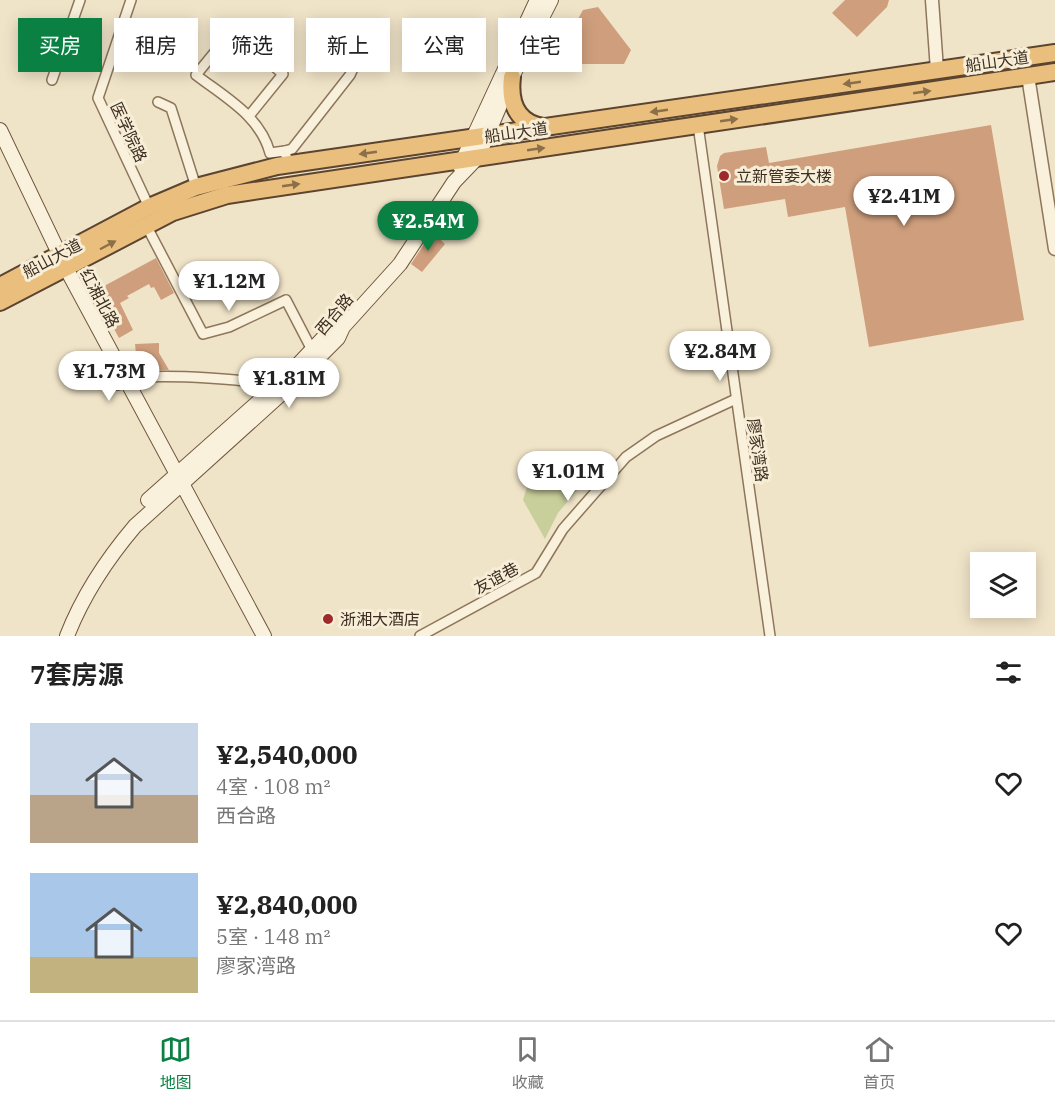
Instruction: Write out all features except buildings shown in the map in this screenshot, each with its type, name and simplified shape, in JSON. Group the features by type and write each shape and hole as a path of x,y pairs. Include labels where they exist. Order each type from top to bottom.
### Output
{"highway":[{"name":"船山大道","path":"0,302 149,207 196,187 287,158 426,145 1055,53"},
{"name":"船山大道","path":"0,286 201,201 227,195 1055,72"},
{"path":"505,80 516,110 527,122 547,127"}],"main road":[{"name":"西合路","path":"59,636 82,587 110,543 175,481 279,390 312,355 394,260 472,157 537,0"},
{"name":"西合路","path":"505,80 551,0"},
{"path":"426,145 457,135 470,127 505,80"},
{"name":"红湘北路","path":"0,130 59,263"},
{"name":"红湘北路","path":"0,149 255,636"},
{"name":"西合路","path":"67,636 88,590 116,549 175,481"},
{"name":"红湘北路","path":"175,481 264,636"}],"street":[{"path":"52,80 81,0"},
{"name":"医学院路","path":"132,0 98,98 149,207"},
{"path":"932,0 938,70"},
{"path":"249,116 283,74 232,31 196,75 249,116 266,136 270,153 287,158 291,149 351,72"},
{"path":"1032,76 1055,202"},
{"path":"1032,76 1055,249"},
{"path":"158,102 171,108 196,187"},
{"name":"廖家湾路","path":"698,125 770,636"},
{"path":"146,225 203,334 230,327 286,300 312,355"},
{"path":"122,383 133,378 186,378 261,383 279,390"},
{"name":"友谊巷","path":"420,636 536,573 563,529 626,457 656,436 736,399"}],"green space":[{"path":"578,459 588,477 558,513 545,539 523,500 527,487"}],"place":[{"name":"立新管委大楼","path":"724,176"},
{"name":"浙湘大酒店","path":"328,619"}]}
